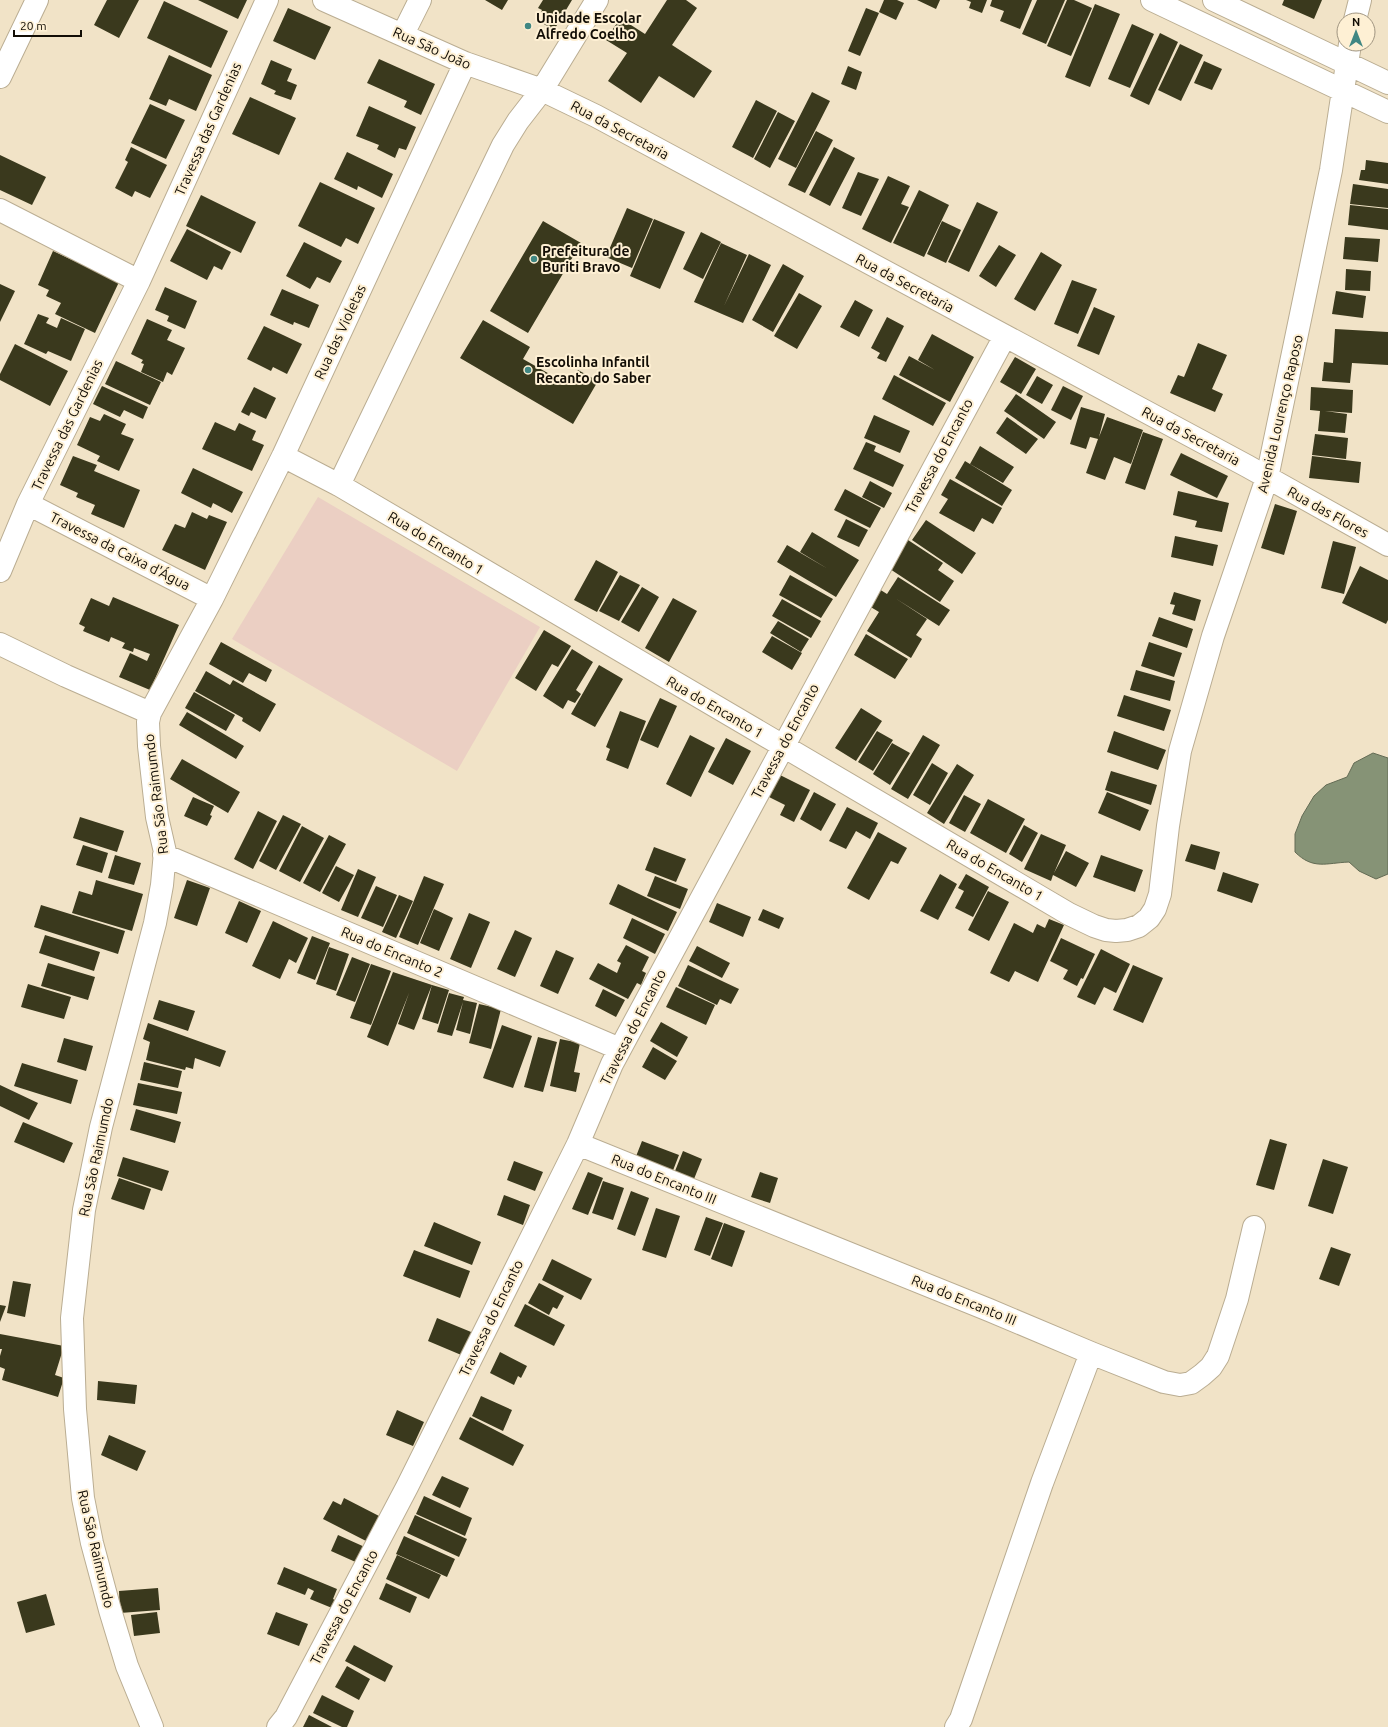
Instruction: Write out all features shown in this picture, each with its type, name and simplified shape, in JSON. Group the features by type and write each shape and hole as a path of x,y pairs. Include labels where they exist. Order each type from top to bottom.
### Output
{"street":[{"path":"0,77 36,0"},
{"name":"Travessa das Gardenias","path":"0,571 28,504 139,281 267,0"},
{"name":"Rua São João","path":"324,0 403,34 464,63 542,90"},
{"path":"403,34 420,0"},
{"path":"338,485 503,145 518,121 542,90 596,0"},
{"path":"1152,0 1388,112"},
{"path":"1214,0 1348,54 1388,83"},
{"path":"1358,12 1360,0"},
{"name":"Avenida Lourenço Raposo","path":"1160,894 1168,826 1180,751 1213,636 1267,478 1330,170 1348,54"},
{"name":"Rua das Violetas","path":"212,599 283,456 464,63"},
{"name":"Rua da Secretaria","path":"542,90 596,116 1267,478"},
{"path":"0,210 139,281"},
{"name":"Travessa do Encanto","path":"278,1727 286,1717 407,1487 578,1144 612,1064 1004,336"},
{"name":"Rua do Encanto 1","path":"283,456 338,485 1069,914 1106,930 1127,930 1139,926 1149,918 1160,894"},
{"name":"Rua das Flores","path":"1267,478 1388,545"},
{"name":"Travessa da Caixa d'Água","path":"28,504 212,599"},
{"name":"Rua São Raimumdo","path":"152,1727 127,1666 92,1543 82,1498 75,1409 72,1318 84,1210 101,1127 155,923 162,885 164,855 157,817 149,746 148,722 150,713 212,599"},
{"path":"0,644 66,676 150,713"},
{"name":"Rua do Encanto 2","path":"164,855 620,1049"},
{"name":"Rua do Encanto III","path":"578,1144 989,1310 1091,1353 1164,1382 1180,1385 1191,1383 1211,1367 1218,1356 1237,1299 1254,1227"},
{"path":"956,1727 961,1719 1042,1482 1091,1353"}],"shaded area":[{"path":"318,497 540,627 457,771 232,639"},
{"path":"1373,753 1388,758 1388,874 1376,879 1359,871 1349,862 1320,864 1302,858 1295,852 1295,834 1302,816 1314,796 1326,785 1347,777 1354,763"}],"building":[{"path":"107,0 139,0 119,38 94,25"},
{"path":"198,0 247,0 238,19"},
{"path":"485,0 508,0 502,10"},
{"path":"543,0 572,0 554,30 537,20 542,10 538,8"},
{"path":"667,0 686,0 697,8 672,45 712,71 694,98 659,76 641,103 608,81 627,53 606,40 620,18 645,34"},
{"path":"884,0 897,0 904,3 896,20 879,12"},
{"path":"917,0 940,0 936,9"},
{"path":"966,0 987,0 982,13 969,8 971,2"},
{"path":"992,0 1032,0 1020,29 1000,21 1004,11 990,6"},
{"path":"1037,0 1065,0 1046,44 1022,34"},
{"path":"1067,0 1074,0 1092,8 1071,56 1047,46"},
{"path":"1284,0 1322,0 1314,19 1282,5"},
{"path":"164,1 228,31 211,68 147,38"},
{"path":"1095,4 1120,14 1090,87 1065,77"},
{"path":"288,8 331,27 315,60 273,41"},
{"path":"866,8 879,13 860,56 848,51"},
{"path":"1132,24 1154,34 1130,88 1108,79"},
{"path":"1160,33 1178,42 1149,105 1130,96"},
{"path":"1180,44 1203,55 1181,101 1158,90"},
{"path":"169,55 212,75 196,111 169,99 166,106 149,99"},
{"path":"379,59 435,84 421,115 404,107 407,101 367,83"},
{"path":"271,60 292,69 287,81 297,85 291,100 274,94 276,91 261,84"},
{"path":"1204,61 1222,69 1212,90 1194,83"},
{"path":"848,66 862,72 856,90 841,84"},
{"path":"812,92 830,101 796,168 778,159"},
{"path":"250,97 296,118 279,155 232,134"},
{"path":"756,100 777,111 753,158 732,147"},
{"path":"150,104 185,120 166,159 131,143"},
{"path":"369,106 416,127 406,150 399,148 395,158 377,149 379,145 356,136"},
{"path":"778,112 795,121 770,168 754,159"},
{"path":"816,131 833,140 805,193 788,185"},
{"path":"131,147 167,165 150,198 135,191 132,197 115,188 128,162 125,160"},
{"path":"834,147 855,158 830,206 809,195"},
{"path":"347,152 393,174 382,198 358,186 357,190 334,179"},
{"path":"0,155 46,177 32,205 0,190"},
{"path":"1366,160 1388,163 1388,184 1359,180 1361,170 1365,170"},
{"path":"858,172 879,179 861,216 842,208"},
{"path":"888,176 910,186 901,204 909,207 891,243 862,229"},
{"path":"320,182 375,208 358,244 346,238 341,247 298,226"},
{"path":"1353,184 1388,189 1388,208 1350,204"},
{"path":"919,190 949,205 924,257 893,243"},
{"path":"201,195 256,222 241,253 186,226"},
{"path":"977,202 998,212 969,272 948,262"},
{"path":"1350,205 1388,209 1388,230 1348,225"},
{"path":"627,208 653,219 632,268 606,257"},
{"path":"654,219 685,232 660,289 630,276"},
{"path":"543,221 581,243 528,333 490,311"},
{"path":"942,221 961,230 946,263 927,254"},
{"path":"187,229 231,252 222,270 214,266 207,280 170,261"},
{"path":"701,232 721,242 703,279 683,269"},
{"path":"1345,237 1380,239 1378,262 1343,259"},
{"path":"304,242 342,261 330,283 317,277 310,289 286,276"},
{"path":"721,243 747,255 724,306 749,254 771,265 743,323 694,302"},
{"path":"999,245 1016,255 996,287 979,276"},
{"path":"53,251 119,282 95,333 55,314 61,303 46,296 49,290 38,285"},
{"path":"1041,252 1062,265 1035,311 1014,299"},
{"path":"783,264 804,276 773,332 752,320"},
{"path":"1346,269 1371,271 1370,291 1345,290"},
{"path":"1072,280 1097,289 1078,334 1054,324"},
{"path":"0,284 15,291 0,322"},
{"path":"165,287 197,301 185,329 167,321 169,316 155,310"},
{"path":"282,289 319,305 309,328 294,322 293,325 270,315"},
{"path":"1336,291 1366,296 1363,318 1332,314"},
{"path":"799,293 822,306 797,349 774,336"},
{"path":"855,300 873,310 859,337 840,327"},
{"path":"1094,307 1115,316 1099,355 1077,346"},
{"path":"38,314 49,318 46,323 57,328 61,318 85,329 71,361 48,351 46,354 24,344"},
{"path":"887,317 904,326 886,362 877,358 880,353 871,348"},
{"path":"147,319 172,330 167,340 185,348 172,375 167,372 163,382 141,372 144,364 141,363 143,360 131,354"},
{"name":"Escolinha Infantil Recanto do Saber","path":"483,320 530,347 523,359 569,385 578,370 598,381 573,424 460,358"},
{"path":"264,326 302,344 287,374 273,367 271,371 247,359"},
{"path":"1335,329 1388,332 1388,365 1352,363 1350,383 1322,381 1324,362 1333,363"},
{"path":"932,334 974,357 950,402 899,375 909,356 935,370 918,360"},
{"path":"1198,343 1227,355 1212,389 1223,394 1215,412 1170,393 1178,375 1184,377"},
{"path":"15,344 68,371 50,406 0,380 0,374"},
{"path":"1015,357 1036,369 1021,394 1000,382"},
{"path":"116,361 161,382 150,405 105,384"},
{"path":"894,375 946,403 933,426 882,399"},
{"path":"1037,376 1053,385 1042,404 1026,395"},
{"path":"102,386 148,407 143,419 124,410 120,417 93,404"},
{"path":"1063,386 1083,396 1071,420 1051,410"},
{"path":"254,387 276,398 266,419 251,412 249,416 241,412"},
{"path":"1311,387 1353,390 1352,413 1325,411 1347,414 1345,433 1318,431 1320,411 1310,410"},
{"path":"1016,394 1056,422 1044,439 1004,411"},
{"path":"1081,407 1105,414 1099,437 1107,417 1143,430 1131,464 1114,457 1105,480 1086,473 1098,439 1090,437 1086,449 1070,444"},
{"path":"104,414 126,424 121,434 134,439 119,471 97,461 100,456 77,445 90,417 100,421"},
{"path":"874,415 910,431 900,453 864,438"},
{"path":"1007,417 1038,439 1026,454 996,433"},
{"path":"215,422 235,431 239,423 256,431 252,440 264,445 252,471 202,449"},
{"path":"1143,432 1163,439 1145,490 1125,483"},
{"path":"1315,434 1348,438 1346,459 1312,455"},
{"path":"866,442 876,446 874,451 904,465 893,487 853,469"},
{"path":"980,446 1014,467 1003,483 970,464"},
{"path":"1181,453 1228,476 1217,498 1170,475"},
{"path":"73,456 97,465 94,471 140,490 124,528 91,514 95,505 76,497 78,493 60,485"},
{"path":"1312,456 1361,462 1359,483 1309,478"},
{"path":"965,461 1012,490 1002,506 955,478"},
{"path":"193,468 243,492 232,513 213,503 211,508 181,493"},
{"path":"950,479 1002,508 993,524 982,518 974,532 939,513 948,499 941,495"},
{"path":"870,481 892,493 884,508 862,497"},
{"path":"845,489 881,508 870,528 834,510"},
{"path":"1178,491 1229,503 1222,532 1195,527 1197,521 1173,515"},
{"path":"1275,504 1297,511 1284,555 1261,548"},
{"path":"192,512 207,519 209,515 227,522 205,570 162,550 175,524 185,528"},
{"path":"846,519 868,530 859,547 837,537"},
{"path":"926,520 976,553 962,574 912,540"},
{"path":"812,532 859,560 836,597 777,562 787,545 828,569 800,552"},
{"path":"1175,536 1218,545 1213,566 1171,557"},
{"path":"908,540 943,563 938,570 954,581 940,602 890,569"},
{"path":"1333,541 1356,547 1344,594 1321,588"},
{"path":"596,560 618,572 597,612 574,600"},
{"path":"1360,566 1388,580 1388,620 1386,624 1342,603"},
{"path":"620,575 640,585 619,621 599,611"},
{"path":"790,575 833,599 821,618 779,595"},
{"path":"898,577 950,610 939,626 895,598 927,619 916,635 922,639 911,658 867,631 879,612 869,606 879,589 887,594"},
{"path":"642,587 659,597 639,632 621,622"},
{"path":"1174,592 1201,600 1195,621 1172,614 1175,605 1170,604"},
{"path":"113,597 179,625 150,690 119,677 130,653 147,661 150,654 134,648 133,652 122,648 125,643 111,637 109,642 83,631 85,627 79,624 91,598 109,606"},
{"path":"673,598 697,611 669,662 645,648"},
{"path":"782,599 821,621 811,638 772,616"},
{"path":"1159,617 1193,629 1187,648 1152,636"},
{"path":"778,621 809,639 801,652 770,633"},
{"path":"544,630 571,646 558,667 552,664 536,691 515,678"},
{"path":"866,634 908,659 895,679 854,655"},
{"path":"772,636 802,653 792,670 762,652"},
{"path":"221,642 272,670 266,682 249,673 243,683 209,664"},
{"path":"1149,642 1182,653 1174,677 1141,666"},
{"path":"572,649 593,662 576,690 581,694 575,703 568,700 563,709 543,696"},
{"path":"599,665 623,679 595,727 571,714"},
{"path":"1136,670 1175,681 1170,701 1130,690"},
{"path":"206,671 230,685 233,680 276,704 260,732 242,721 243,718 195,691"},
{"path":"194,692 235,715 226,731 185,708"},
{"path":"1124,695 1171,710 1164,731 1117,716"},
{"path":"660,698 677,706 658,748 640,740"},
{"path":"861,708 882,721 856,761 835,748"},
{"path":"620,711 646,721 628,769 606,760 610,749 606,747"},
{"path":"187,712 244,746 236,759 179,725"},
{"path":"877,731 893,740 873,771 858,762"},
{"path":"1114,731 1166,750 1158,770 1107,752"},
{"path":"690,735 715,748 691,797 666,784"},
{"path":"923,735 940,745 908,799 891,789"},
{"path":"726,738 751,751 733,785 708,772"},
{"path":"892,743 910,753 890,785 873,774"},
{"path":"182,759 240,792 228,813 170,779"},
{"path":"932,763 948,773 930,805 913,795"},
{"path":"957,764 974,775 944,824 927,813"},
{"path":"1111,771 1157,785 1151,805 1105,790"},
{"path":"780,775 810,790 794,822 780,815 785,805 769,797"},
{"path":"814,792 836,804 821,831 800,819"},
{"path":"1107,792 1149,810 1140,831 1098,813"},
{"path":"964,795 981,804 965,832 949,823"},
{"path":"193,797 214,806 210,815 212,816 207,826 184,816"},
{"path":"988,799 1025,819 1006,853 970,833"},
{"path":"847,807 878,823 870,839 856,831 846,849 829,841"},
{"path":"258,811 277,821 253,869 234,859"},
{"path":"283,815 301,824 276,870 259,861"},
{"path":"80,817 124,831 117,852 73,838"},
{"path":"1024,825 1038,833 1022,862 1009,854"},
{"path":"302,826 324,838 300,882 279,871"},
{"path":"878,832 907,848 898,864 891,861 869,900 847,888"},
{"path":"1041,834 1066,845 1054,873 1066,851 1089,863 1076,887 1053,875 1051,881 1024,869"},
{"path":"329,835 346,844 320,892 303,883"},
{"path":"1191,844 1220,852 1215,870 1185,861"},
{"path":"83,845 108,853 102,873 76,865"},
{"path":"654,847 686,859 676,882 645,870"},
{"path":"115,855 141,863 134,885 108,878"},
{"path":"1101,855 1143,870 1135,892 1093,877"},
{"path":"336,866 354,875 339,902 322,893"},
{"path":"358,869 376,877 358,917 341,910"},
{"path":"1223,872 1259,884 1252,903 1217,891"},
{"path":"940,874 957,884 938,920 920,911"},
{"path":"966,874 989,887 973,917 955,908 964,891 958,888"},
{"path":"424,876 444,884 418,945 399,937"},
{"path":"655,876 688,889 680,909 647,896"},
{"path":"96,880 143,894 132,931 72,913 79,891 92,895"},
{"path":"187,880 210,888 197,926 174,918"},
{"path":"618,884 677,912 668,931 609,904"},
{"path":"376,886 397,895 383,927 361,918"},
{"path":"988,891 1009,902 989,941 968,930"},
{"path":"399,895 413,901 396,938 382,932"},
{"path":"239,901 261,911 247,943 225,933"},
{"path":"717,903 751,917 743,937 709,922"},
{"path":"41,905 125,931 118,954 34,927"},
{"path":"434,909 453,918 439,951 420,943"},
{"path":"763,909 784,918 779,929 758,920"},
{"path":"469,913 490,922 471,968 450,959"},
{"path":"632,918 665,934 655,954 623,938"},
{"path":"1049,919 1064,925 1038,982 1015,971 1009,982 990,973 1014,923 1033,933 1037,924 1045,928"},
{"path":"273,921 308,938 296,963 289,959 280,979 252,966"},
{"path":"515,930 532,938 515,977 497,969"},
{"path":"45,935 100,952 94,971 39,953"},
{"path":"312,936 330,943 315,980 297,973"},
{"path":"1061,938 1095,954 1083,979 1081,978 1077,986 1063,979 1068,970 1050,961"},
{"path":"626,945 649,957 642,971 646,973 641,985 637,983 628,999 589,979 598,963 617,973 621,963 617,961"},
{"path":"697,946 730,963 722,978 689,961"},
{"path":"329,947 349,954 336,991 316,984"},
{"path":"1101,949 1130,964 1116,993 1104,987 1095,1005 1077,997"},
{"path":"556,950 574,958 558,994 540,986"},
{"path":"352,957 370,964 355,1002 336,995"},
{"path":"48,963 95,977 88,1000 41,986"},
{"path":"371,964 391,971 371,1025 350,1018"},
{"path":"688,965 739,989 731,1004 720,999 717,1005 678,986"},
{"path":"1133,965 1163,978 1143,1023 1113,1010"},
{"path":"393,972 432,985 414,1030 398,1024 409,993 388,1046 367,1037"},
{"path":"28,984 71,997 64,1019 21,1007"},
{"path":"432,985 449,990 438,1024 422,1019"},
{"path":"676,987 715,1005 706,1025 666,1007"},
{"path":"603,989 625,1000 616,1017 595,1006"},
{"path":"449,993 464,997 463,1000 477,1003 470,1034 456,1030 463,1002 452,1036 437,1032"},
{"path":"159,1000 195,1011 188,1031 153,1019"},
{"path":"479,1004 501,1009 491,1049 469,1043"},
{"path":"661,1022 688,1037 677,1057 650,1041"},
{"path":"148,1023 226,1051 220,1067 195,1058 193,1069 186,1067 185,1070 146,1060 150,1042 143,1039"},
{"path":"502,1025 532,1036 513,1088 483,1078"},
{"path":"538,1037 557,1042 543,1092 524,1087"},
{"path":"64,1038 93,1046 86,1071 57,1062"},
{"path":"560,1039 580,1043 574,1072 580,1073 576,1092 550,1086"},
{"path":"653,1047 677,1061 665,1080 642,1067"},
{"path":"144,1062 182,1071 178,1088 140,1080"},
{"path":"22,1063 78,1080 71,1104 14,1086"},
{"path":"138,1083 182,1092 177,1114 133,1105"},
{"path":"0,1085 38,1103 29,1120 0,1106"},
{"path":"136,1109 181,1122 175,1143 130,1130"},
{"path":"23,1122 73,1143 64,1163 14,1142"},
{"path":"1270,1139 1287,1144 1274,1190 1256,1185"},
{"path":"642,1141 679,1155 672,1173 635,1159"},
{"path":"683,1151 702,1159 692,1184 673,1176"},
{"path":"123,1157 169,1171 162,1191 117,1176"},
{"path":"1323,1159 1348,1167 1333,1214 1308,1206"},
{"path":"514,1161 543,1172 535,1191 507,1180"},
{"path":"588,1172 603,1178 588,1215 572,1209"},
{"path":"760,1172 778,1178 770,1203 751,1197"},
{"path":"119,1178 151,1189 144,1210 111,1199"},
{"path":"603,1181 624,1188 613,1220 592,1213"},
{"path":"631,1191 649,1198 635,1236 617,1229"},
{"path":"504,1195 530,1205 523,1225 497,1215"},
{"path":"656,1208 680,1216 666,1258 642,1250"},
{"path":"706,1217 723,1223 710,1256 694,1250"},
{"path":"434,1222 481,1242 472,1265 424,1246"},
{"path":"724,1223 745,1231 732,1267 711,1259"},
{"path":"1331,1247 1351,1254 1339,1286 1319,1279"},
{"path":"414,1250 470,1271 460,1298 403,1276"},
{"path":"552,1259 592,1279 581,1300 542,1280"},
{"path":"13,1281 31,1284 25,1317 7,1313"},
{"path":"539,1283 564,1296 557,1309 553,1307 549,1315 528,1303"},
{"path":"525,1304 565,1325 554,1346 514,1326"},
{"path":"0,1305 6,1306 0,1322"},
{"path":"437,1318 476,1334 466,1357 428,1341"},
{"path":"0,1334 64,1346 55,1375 64,1378 58,1397 2,1380 5,1369 0,1367 0,1356 2,1349 0,1349"},
{"path":"500,1352 527,1366 521,1378 518,1376 514,1385 490,1373"},
{"path":"98,1381 137,1385 135,1404 97,1400"},
{"path":"481,1396 512,1410 503,1431 472,1416"},
{"path":"397,1410 424,1422 413,1446 386,1435"},
{"path":"470,1417 524,1445 513,1466 459,1439"},
{"path":"109,1435 146,1451 137,1471 101,1455"},
{"path":"442,1476 469,1488 460,1508 432,1495"},
{"path":"424,1496 472,1518 465,1536 416,1514"},
{"path":"344,1498 381,1517 368,1542 323,1519 333,1501 341,1505"},
{"path":"415,1515 467,1539 459,1557 407,1533"},
{"path":"338,1535 367,1548 360,1564 331,1551"},
{"path":"404,1536 455,1559 447,1577 396,1554"},
{"path":"397,1555 441,1575 429,1599 386,1579"},
{"path":"284,1567 337,1589 333,1599 335,1600 332,1608 310,1599 314,1591 308,1588 305,1595 277,1584"},
{"path":"386,1583 417,1597 410,1613 379,1599"},
{"path":"158,1588 160,1610 120,1613 119,1591"},
{"path":"46,1594 55,1625 26,1633 17,1602"},
{"path":"157,1612 160,1633 134,1636 131,1615"},
{"path":"276,1612 308,1624 299,1646 267,1634"},
{"path":"354,1645 393,1666 385,1682 345,1661"},
{"path":"347,1666 370,1679 359,1700 335,1687"},
{"path":"322,1695 354,1711 347,1727 342,1727 313,1713"},
{"path":"309,1715 332,1727 303,1727"}],"place":[{"name":"Unidade Escolar Alfredo Coelho","path":"528,26"},
{"name":"Prefeitura de Buriti Bravo","path":"534,259"},
{"name":"Escolinha Infantil Recanto do Saber","path":"528,370"}]}
